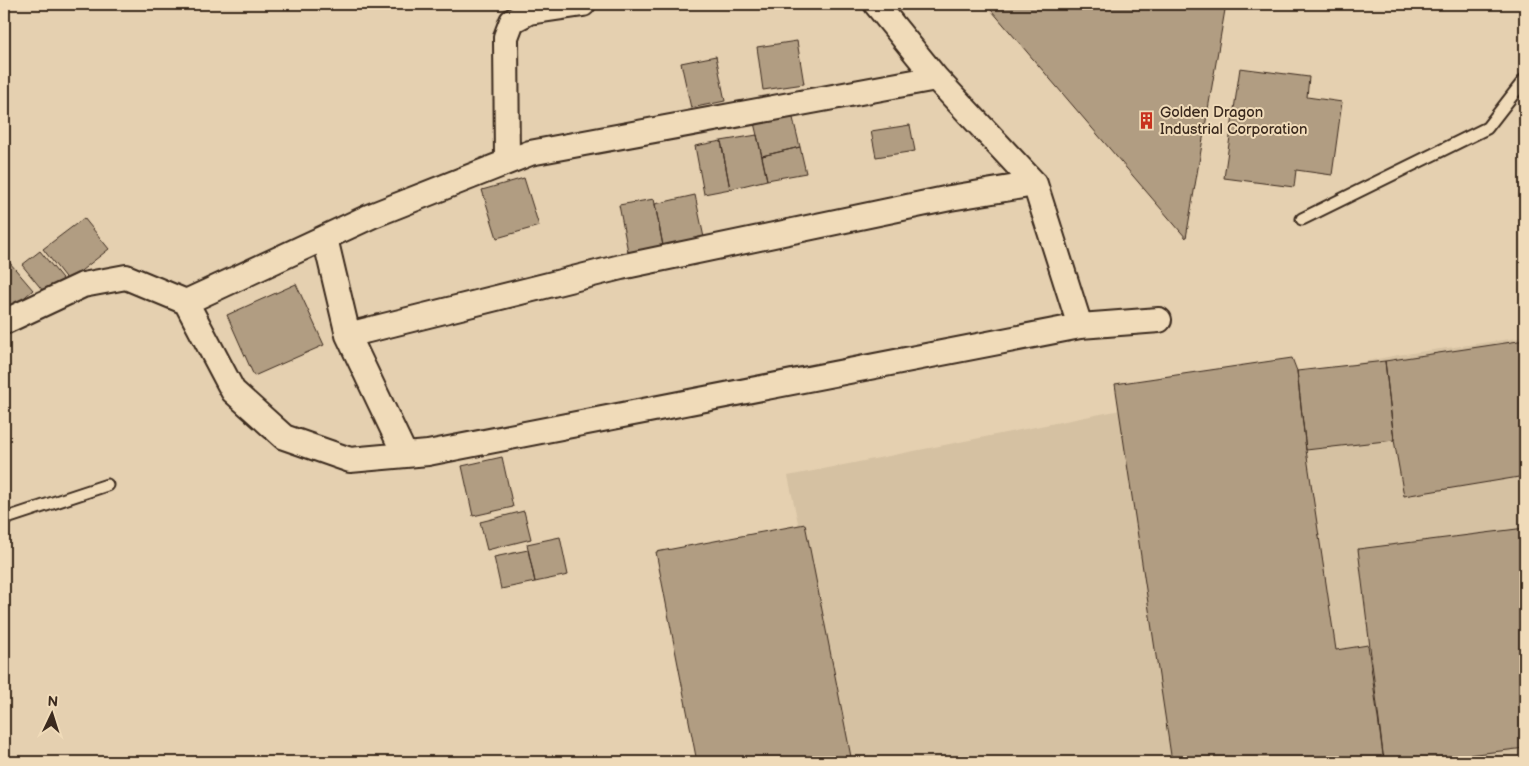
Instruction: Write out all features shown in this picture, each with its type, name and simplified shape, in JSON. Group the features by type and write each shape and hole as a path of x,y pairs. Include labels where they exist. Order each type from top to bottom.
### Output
{"street":[{"path":"507,161 506,37 512,21 529,12 584,4"},
{"path":"876,4 936,78 1035,184 1080,326"},
{"path":"186,302 371,216 507,161 540,152 936,78"},
{"path":"348,334 497,299 621,267 950,198 1035,184"},
{"path":"326,238 348,334 405,455"},
{"path":"4,322 83,285 126,277 186,302 233,391 284,437 350,460 428,453 1080,326 1159,320"}],"lane":[{"path":"1302,219 1487,128 1525,79"},
{"path":"4,520 107,485"}],"shaded area":[{"path":"1525,337 1525,762 849,762 788,476 1398,355"}],"building":[{"name":"Golden Dragon Industrial Corporation","path":"986,4 1226,4 1186,238"},
{"path":"797,41 804,84 763,90 757,47"},
{"path":"716,56 725,101 691,108 681,63"},
{"path":"1240,68 1309,77 1307,97 1342,102 1332,175 1296,170 1294,187 1224,178"},
{"path":"792,114 800,147 762,156 754,123"},
{"path":"910,125 915,151 876,157 871,131"},
{"path":"757,135 767,180 730,189 721,141"},
{"path":"721,141 730,189 704,194 695,146"},
{"path":"800,147 806,173 767,180 762,156"},
{"path":"524,178 539,226 497,238 482,190"},
{"path":"695,195 706,247 664,251 655,204"},
{"path":"654,199 664,251 629,257 619,205"},
{"path":"84,218 109,249 68,281 43,249"},
{"path":"40,251 66,283 48,297 22,265"},
{"path":"4,256 33,290 4,315"},
{"path":"296,284 324,345 254,376 227,315"},
{"path":"1525,340 1525,476 1404,496 1394,440 1385,361"},
{"path":"1292,358 1297,371 1306,450 1336,650 1368,645 1384,762 1172,762 1115,384"},
{"path":"1385,361 1394,440 1306,450 1297,371"},
{"path":"502,457 513,507 473,516 462,466"},
{"path":"524,511 531,539 487,550 480,522"},
{"path":"805,524 852,762 697,762 656,552"},
{"path":"1525,528 1525,748 1411,762 1384,762 1358,549"},
{"path":"560,537 568,575 535,582 527,544"},
{"path":"528,550 535,582 501,589 494,557"}],"place":[{"name":"Golden Dragon Industrial Corporation","path":"1146,121"}]}
